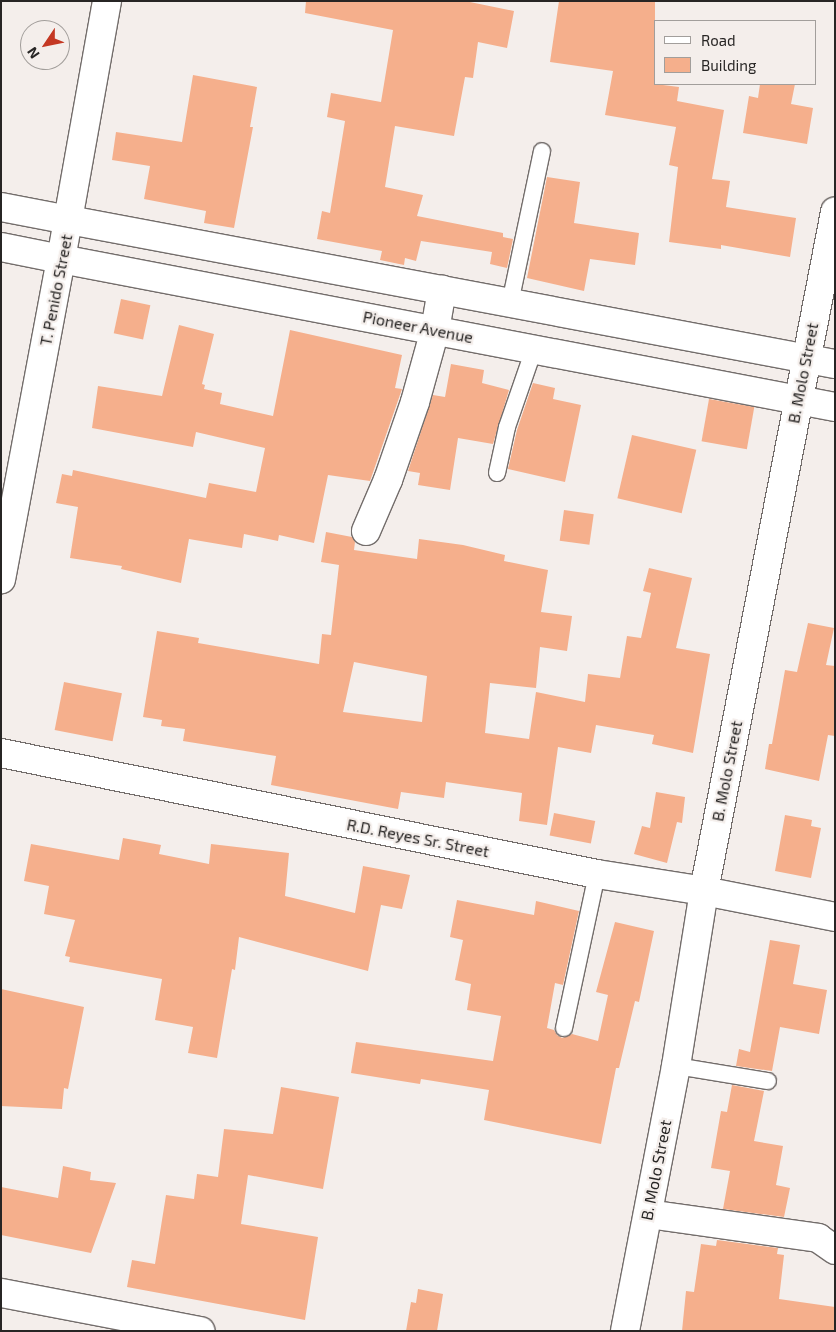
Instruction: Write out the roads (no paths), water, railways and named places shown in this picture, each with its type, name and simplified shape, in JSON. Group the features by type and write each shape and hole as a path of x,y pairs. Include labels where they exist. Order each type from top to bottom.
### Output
{"street":[{"name":"T. Penido Street","path":"1,579 62,259 107,1"},
{"path":"1,208 835,364"},
{"name":"B. Molo Street","path":"625,1331 676,1066 704,891 797,399 835,212"},
{"name":"Pioneer Avenue","path":"1,247 835,407"},
{"path":"366,531 388,480 409,419 435,330 442,290"},
{"name":"R.D. Reyes Sr. Street","path":"1,753 597,874 704,891 835,918"},
{"path":"648,1214 818,1238 835,1250"},
{"path":"1,1292 99,1321 200,1331"}],"lane":[{"path":"510,303 542,151"},
{"path":"497,473 507,427 534,349"},
{"path":"564,1028 597,874"},
{"path":"676,1066 768,1081"}]}
